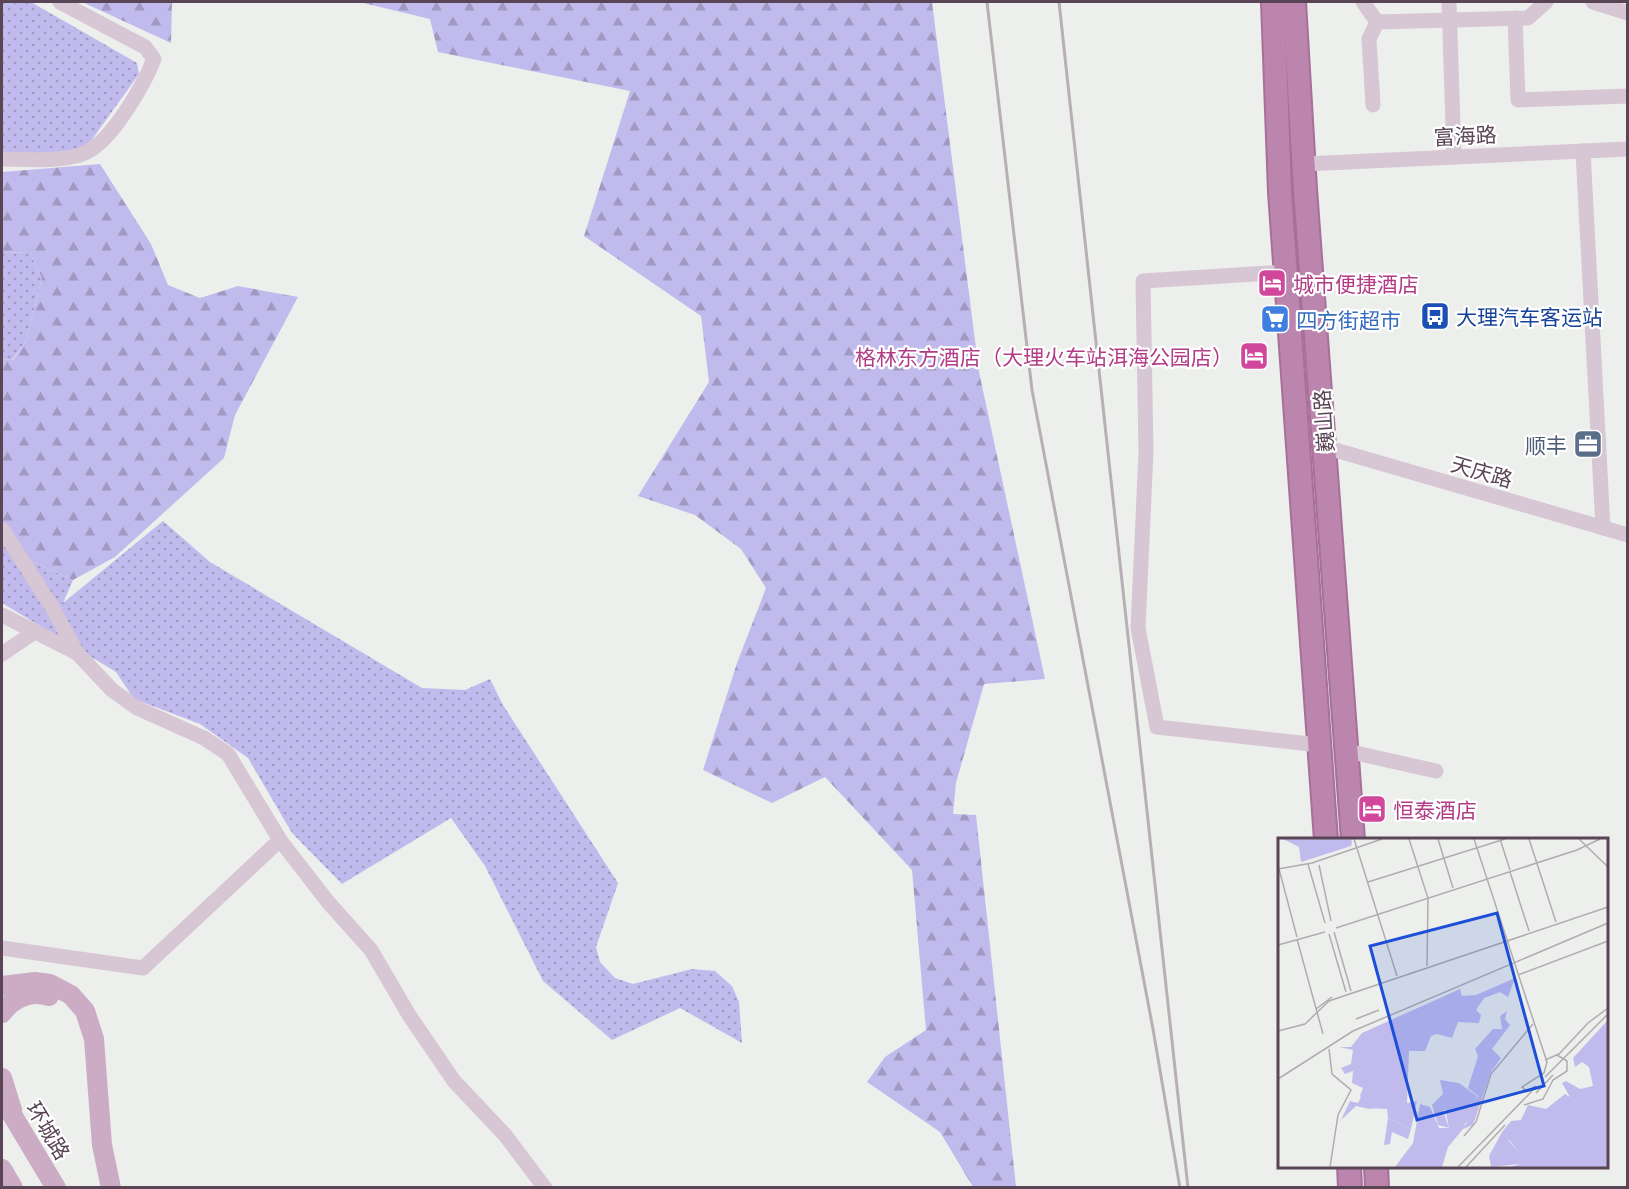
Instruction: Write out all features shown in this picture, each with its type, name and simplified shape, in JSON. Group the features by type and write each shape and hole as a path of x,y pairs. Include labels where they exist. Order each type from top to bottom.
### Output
{"highway":[{"name":"巍山路","path":"1273,2 1286,272 1326,838"},
{"name":"巍山路","path":"1294,2 1353,838"},
{"path":"1319,745 1347,751"},
{"path":"1349,1168 1350,1188"},
{"path":"1376,1168 1377,1188"}],"main road":[{"path":"1266,2 1274,36"},
{"path":"2,986 35,982 50,984 71,995 85,1011 94,1040 102,1145 111,1188"},
{"path":"2,1013 17,1000 39,994 60,1002 74,1016 81,1038 89,1140 98,1188"},
{"path":"2,1078 20,1130"},
{"name":"环城路","path":"2,1098 56,1188"},
{"path":"2,1169 13,1188"}],"street":[{"path":"2,159 55,160 92,150 117,122 146,81 154,59 145,47 60,2"},
{"path":"1363,2 1377,22"},
{"path":"1449,2 1455,157"},
{"path":"1377,22 1528,18 1546,2"},
{"path":"1593,2 1628,13"},
{"path":"1515,18 1518,100 1628,96"},
{"path":"1373,105 1369,39 1377,22"},
{"name":"富海路","path":"1304,164 1628,149"},
{"path":"1583,151 1603,528"},
{"path":"1286,272 1143,281 1146,452 1138,628 1157,727 1319,745"},
{"name":"天庆路","path":"1325,447 1628,535"},
{"path":"2,529 77,653 112,690 137,708 204,738 228,754 280,840 328,902 371,950 410,1015 454,1081 505,1135 545,1188"},
{"path":"2,615 33,633 77,653"},
{"path":"2,654 33,633"},
{"path":"1347,751 1436,771"},
{"path":"2,948 143,968 280,840"}],"green space":[{"path":"2,2 31,2 137,63 139,74 88,145 57,155 2,155"},
{"path":"82,2 172,2 171,43"},
{"path":"359,2 932,2 979,372 1045,679 984,684 956,783 953,814 976,815 1016,1187 973,1187 940,1132 867,1082 885,1057 926,1030 912,870 825,777 772,803 703,770 737,663 766,588 741,549 695,515 638,496 709,382 701,316 584,236 630,91 438,52 430,19"},
{"path":"100,164 151,244 168,285 200,298 238,286 298,297 235,415 224,458 115,557 73,580 2,548 2,359 13,360 26,341 42,278 30,253 2,252 2,172"},
{"path":"2,252 30,253 42,278 26,341 12,360 2,359"},
{"path":"163,521 210,562 422,688 465,690 490,679 503,705 618,883 596,947 600,962 615,978 633,984 692,969 715,971 732,986 739,1002 742,1043 680,1008 612,1040 543,981 485,866 451,818 342,884 292,833 248,758 200,724 134,699 116,672 2,603 2,548 73,580 63,603"}],"railway":[{"path":"987,2 1032,390 1153,1029 1180,1188"},
{"path":"1059,2 1188,1188"}],"place":[{"name":"城市便捷酒店","path":"1272,283"},
{"name":"大理汽车客运站","path":"1435,316"},
{"name":"四方街超市","path":"1275,319"},
{"name":"格林东方酒店（大理火车站洱海公园店）","path":"1254,356"},
{"name":"顺丰","path":"1588,444"},
{"name":"恒泰酒店","path":"1372,809"}]}
